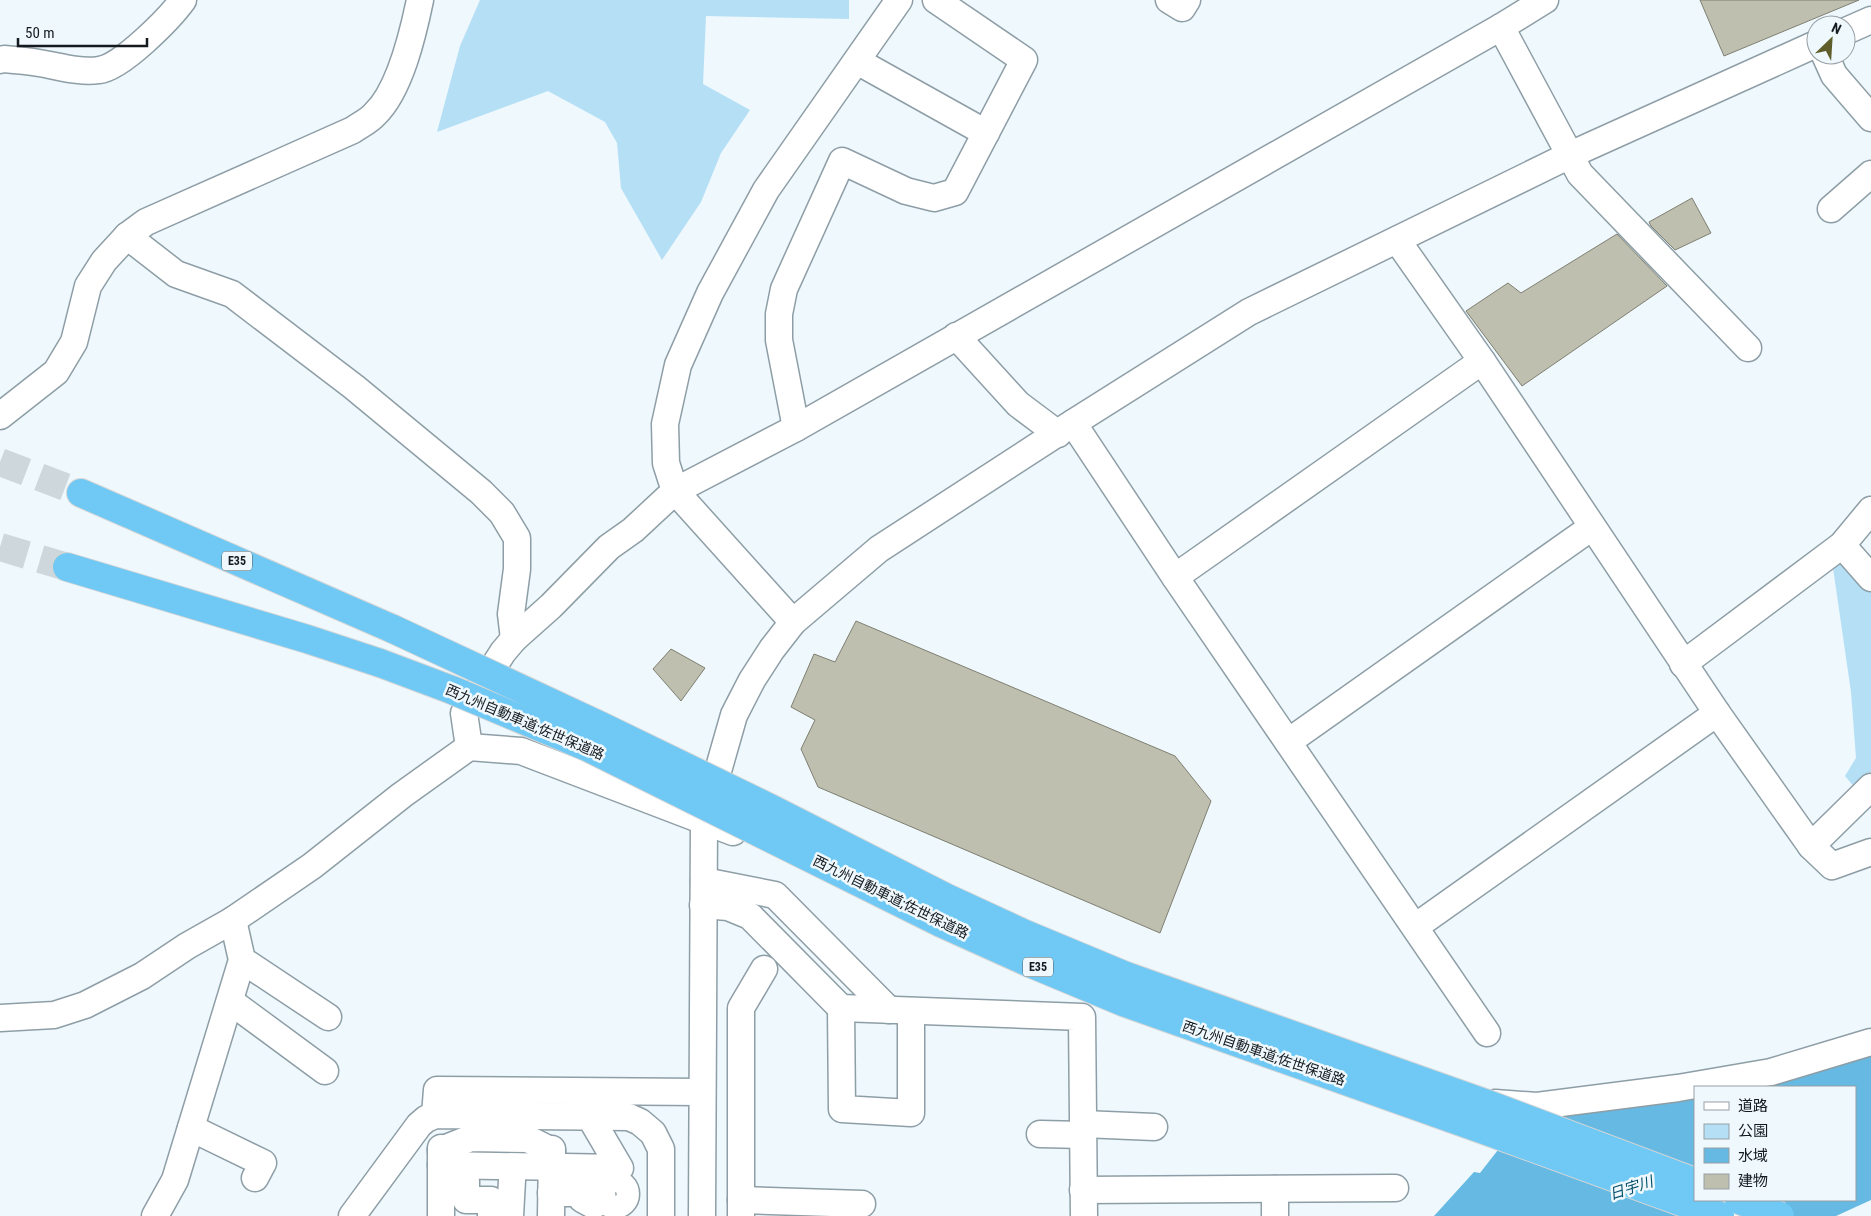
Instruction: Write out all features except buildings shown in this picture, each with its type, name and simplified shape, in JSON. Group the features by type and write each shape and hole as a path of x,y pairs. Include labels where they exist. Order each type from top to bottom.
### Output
{"highway":[{"name":"西九州自動車道;佐世保道路","path":"81,492 393,628 627,738 947,898 1025,934 1126,976 1490,1105 1694,1182"},
{"name":"西九州自動車道;佐世保道路","path":"67,567 298,636 380,663 452,690 587,748 941,923 1104,994 1215,1036 1484,1130 1720,1216"},
{"path":"1742,1201 1780,1216"}],"street":[{"path":"0,60 37,63 76,70 101,70 118,62 141,43 173,14 183,0"},
{"path":"0,416 56,372 74,342 88,286 104,261 127,236 146,222 353,130 375,114 394,88 409,46 420,0"},
{"path":"793,622 674,492 666,463 665,424 678,365 710,293 766,190 899,0"},
{"path":"796,428 779,340 779,314 784,289 842,161 906,191 934,198 955,192 1024,60 936,0"},
{"path":"1169,0 1182,8 1187,0"},
{"path":"469,747 464,713 503,652 609,547 633,530 674,492 796,428 1501,27 1545,0"},
{"path":"1856,26 1871,20"},
{"path":"1501,27 1580,174 1748,348"},
{"path":"702,1216 704,820 734,715 752,680 772,649 793,622 879,549 1249,312 1570,155 1806,49"},
{"path":"857,61 986,133"},
{"path":"1830,65 1834,75 1871,118"},
{"path":"1831,209 1871,174"},
{"path":"127,236 176,274 232,294 354,387 481,492 502,513 517,538 517,568 511,614 514,639"},
{"path":"1398,240 1482,361 1683,664 1811,846 1832,866 1871,852"},
{"path":"956,336 1018,404 1066,428 1175,578 1488,1033"},
{"path":"1175,578 1482,361"},
{"path":"1683,664 1842,545 1871,510"},
{"path":"1288,742 1592,527"},
{"path":"1842,545 1871,578"},
{"path":"1415,927 1717,713"},
{"path":"0,1018 54,1015 85,1005 142,976 187,946 233,920 312,866 402,795 469,747 521,751 704,820 987,933 1429,1098 1694,1191"},
{"path":"1811,846 1871,786"},
{"path":"703,893 728,907 750,916 841,1008 1082,1017 1084,1216"},
{"path":"703,893 775,896 900,1010 911,1113 842,1109 841,1008"},
{"path":"159,1208 175,1180 242,960 233,920"},
{"path":"242,960 328,1017"},
{"path":"764,968 741,1008 741,1208 821,1209 862,1204"},
{"path":"230,1001 325,1071"},
{"path":"1429,1098 1537,1106 1678,1088 1771,1072 1871,1042"},
{"path":"352,1216 419,1125 438,1107 702,1092"},
{"path":"438,1107 509,1127 528,1139 552,1181"},
{"path":"438,1107 447,1169 441,1216"},
{"path":"552,1116 629,1117 640,1122 652,1133 661,1149 661,1205 598,1200 552,1181 447,1169 471,1138 509,1127 552,1116"},
{"path":"552,1116 552,1181"},
{"path":"447,1169 512,1180 552,1181 620,1168 590,1116"},
{"path":"1040,1134 1154,1127"},
{"path":"190,1128 263,1163 255,1178"},
{"path":"447,1169 466,1200 491,1200 491,1216"},
{"path":"510,1216 512,1180"},
{"path":"1084,1190 1395,1188"},
{"path":"1275,1189 1276,1216"},
{"path":"1724,1201 1786,1216"}],"green space":[{"path":"480,0 849,0 849,19 706,16 703,84 750,110 721,153 701,202 662,260 621,188 617,143 605,122 548,91 437,132 460,46"},
{"path":"1842,556 1871,589 1871,772 1855,788 1845,776 1856,758 1851,692 1832,561"}],"water":[{"name":"日宇川","path":"1871,1052 1871,1200 1836,1216 1434,1216 1474,1172 1480,1173 1519,1123 1547,1115 1694,1097 1694,1201 1856,1201 1856,1086 1752,1086"}],"tunnel":[{"path":"0,462 81,493"},
{"path":"0,547 67,567"}]}
